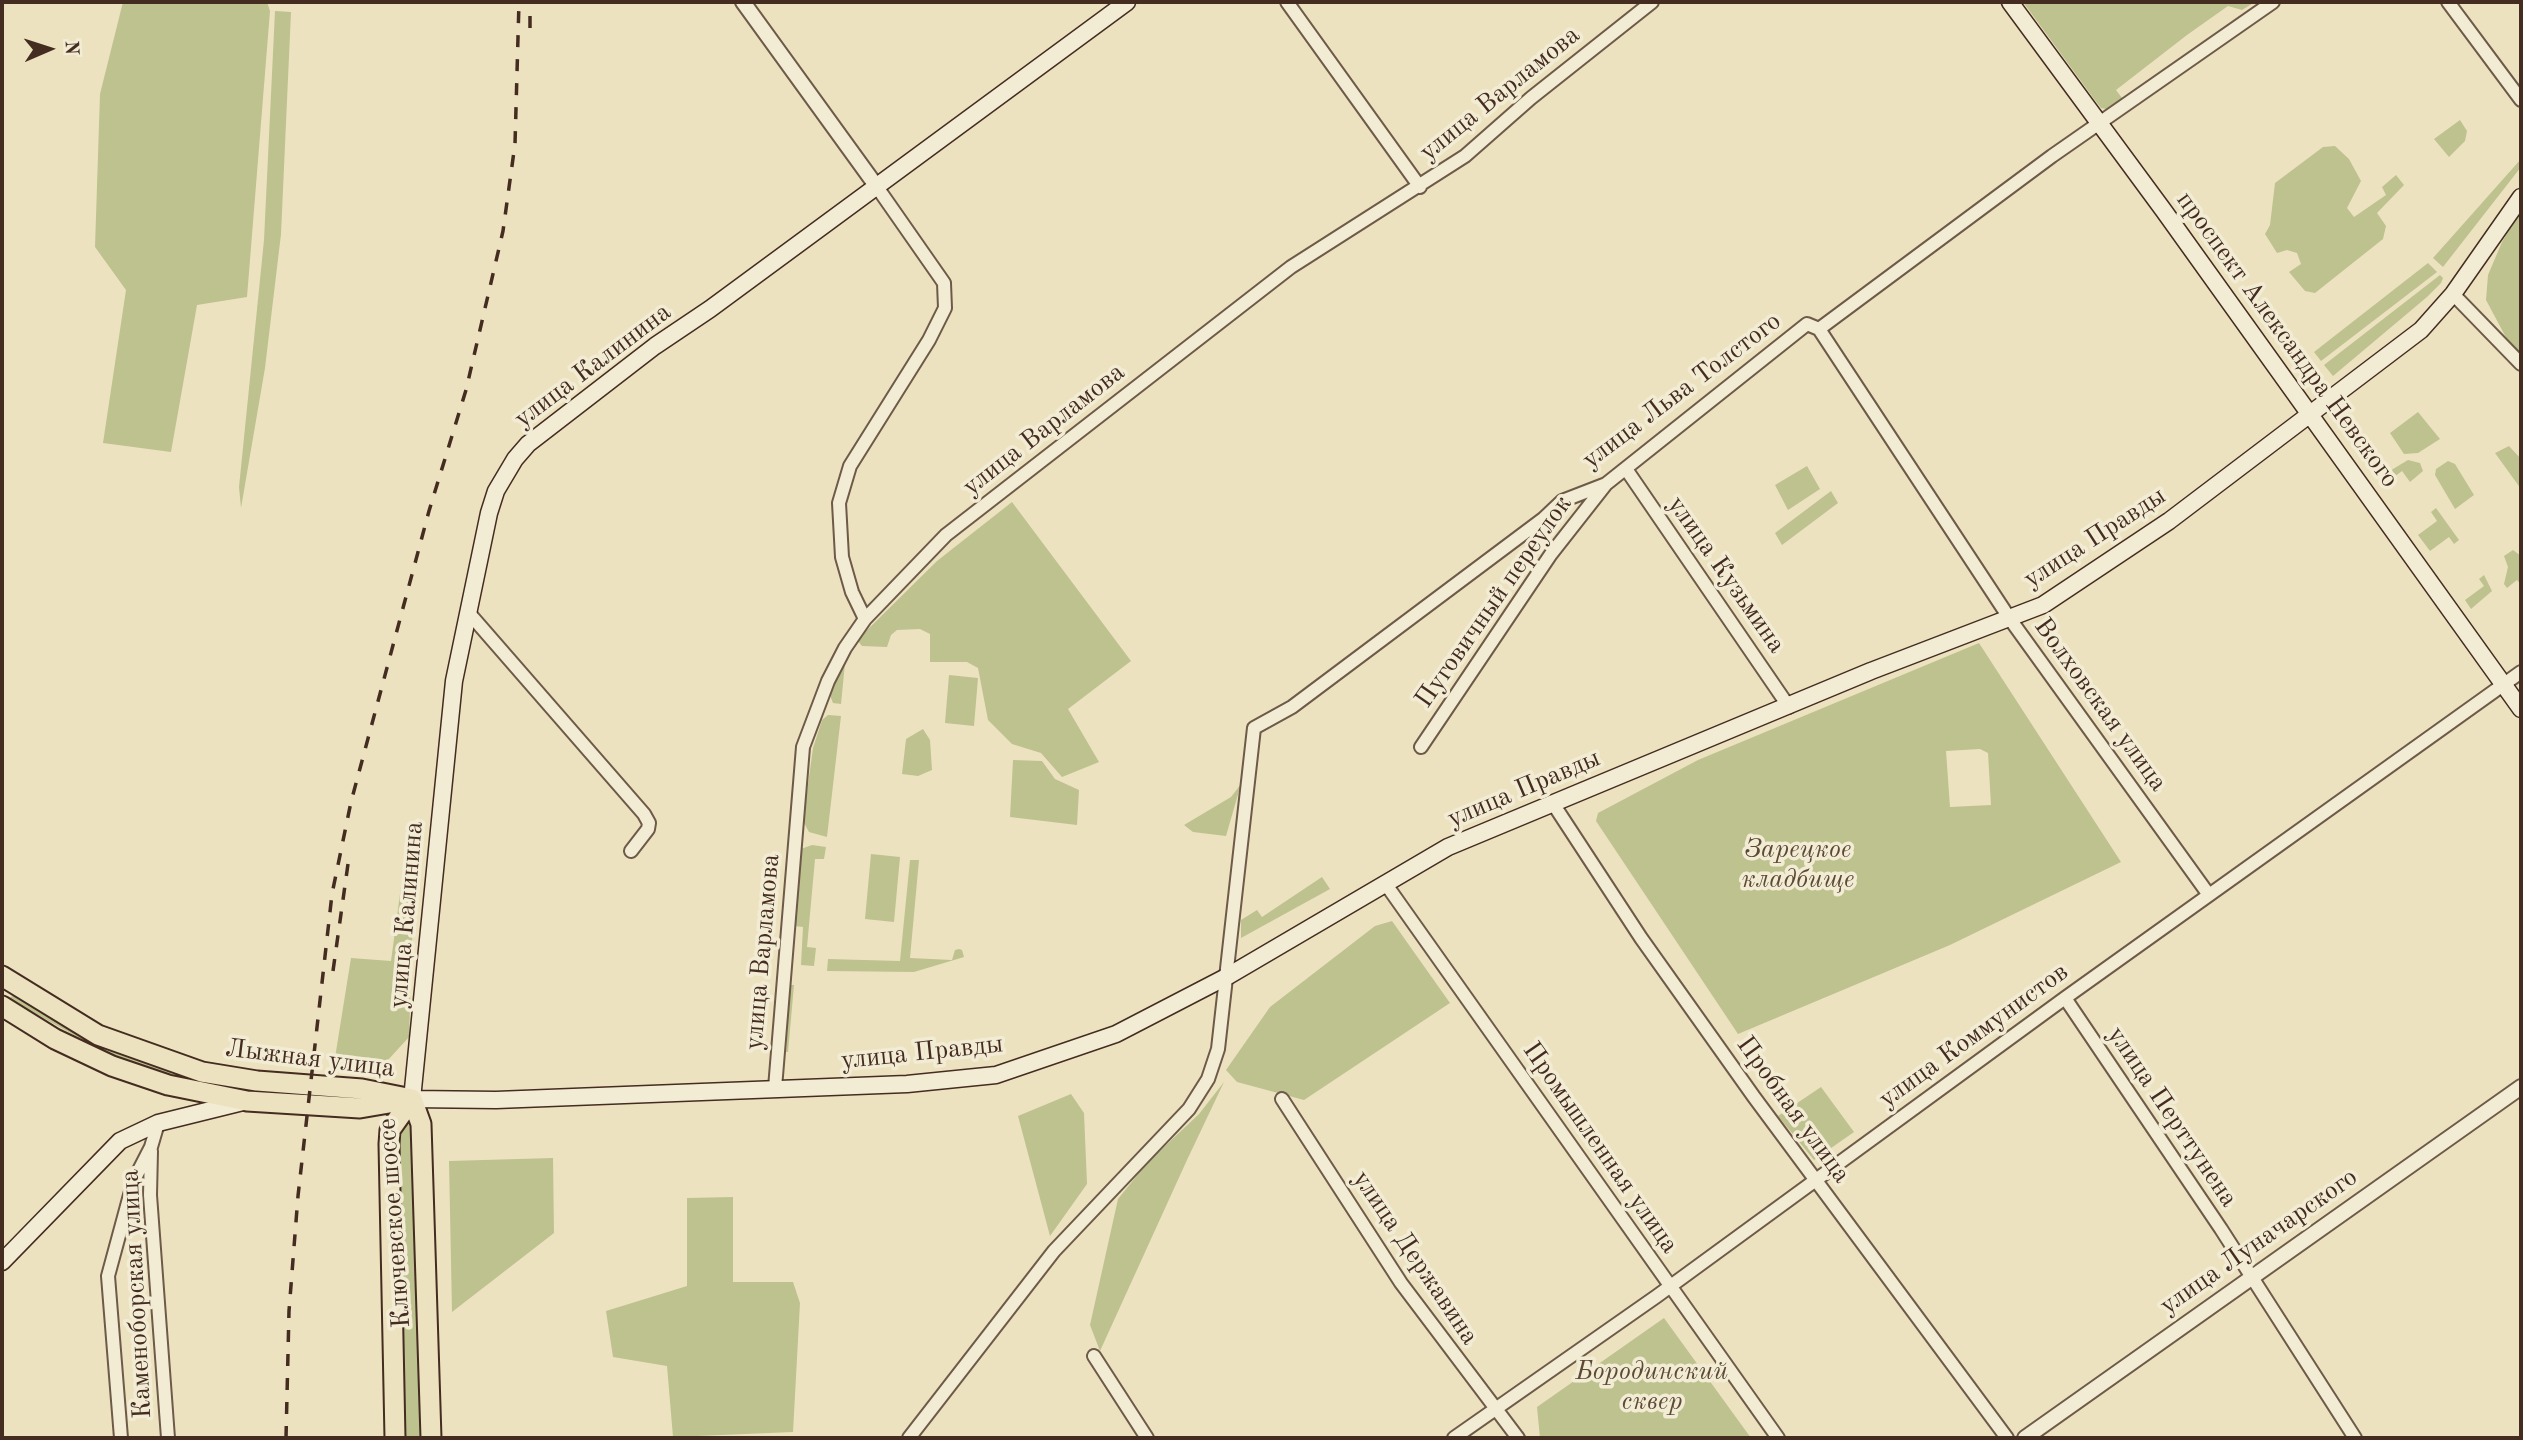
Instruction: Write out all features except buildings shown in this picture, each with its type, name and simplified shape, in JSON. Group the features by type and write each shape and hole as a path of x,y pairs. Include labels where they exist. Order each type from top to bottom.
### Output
{"main road":[{"name":"улица Калинина","path":"412,1099 454,681 496,491 515,458 528,444 655,346 877,187 1127,2"},
{"name":"проспект Александра Невского","path":"2010,2 2521,709"},
{"name":"улица Правды","path":"412,1099 469,1100 907,1084 996,1075 1116,1034 1228,976 1448,847 1871,671 2010,619 2043,605 2075,586 2169,521 2421,330 2453,294 2521,197"},
{"name":"Лыжная улица","path":"6,986 98,1035 202,1072 257,1081 362,1089 412,1099"},
{"name":"Лыжная улица","path":"2,1006 55,1039 113,1066 168,1085 247,1101 360,1108 412,1099"},
{"name":"Ключевское шоссе","path":"395,1438 389,1144 390,1130 412,1099"},
{"name":"Ключевское шоссе","path":"412,1099 421,1124 431,1438"},
{"path":"2,1262 120,1141 158,1123 247,1101"}],"street":[{"path":"743,2 944,283 945,308 929,340 850,466 839,503 840,541 847,577 865,619"},
{"path":"1287,2 1420,187"},
{"name":"улица Варламова","path":"775,1088 803,747 828,681 845,648 865,619 946,535 1291,267 1465,156 1531,98 1653,2"},
{"name":"улица Льва Толстого","path":"1228,976 1254,728 1292,707 1543,519 1562,501 1606,484 1807,324 1819,329 2100,124 2273,2"},
{"path":"2448,2 2521,100"},
{"path":"2453,294 2521,364"},
{"name":"Волховская улица","path":"1819,329 2010,619 2209,895"},
{"name":"улица Кузьмина","path":"1626,469 1789,706"},
{"name":"Пуговичный переулок","path":"1420,747 1551,554 1606,484"},
{"path":"468,612 644,814 649,823 648,829 631,851"},
{"name":"улица Коммунистов","path":"1454,1438 1670,1287 2065,998 2521,672"},
{"name":"Пробная улица","path":"1552,802 1641,938 2007,1438"},
{"name":"Промышленная улица","path":"1385,883 1779,1438"},
{"path":"909,1438 1054,1251 1189,1109 1208,1079 1218,1049 1228,976"},
{"name":"улица Перттунена","path":"2065,998 2355,1438"},
{"name":"улица Луначарского","path":"2025,1438 2521,1087"},
{"name":"улица Державина","path":"1282,1099 1401,1283 1494,1410 1518,1438"},
{"path":"121,1438 108,1276 134,1180 151,1147 158,1123"},
{"name":"Каменоборская улица","path":"151,1147 150,1195 168,1438"},
{"path":"1094,1356 1147,1438"}],"green space":[{"path":"123,2 267,2 270,11 247,297 197,305 171,452 103,443 126,290 95,247 100,94"},
{"path":"2023,2 2255,2 2242,10 2228,6 2187,35 2116,90 2122,98 2106,109 2101,108 2094,99"},
{"path":"275,11 291,12 281,234 265,368 241,508 239,487 264,240"},
{"path":"2460,120 2467,131 2465,141 2449,157 2434,139"},
{"path":"2335,146 2349,159 2361,181 2347,208 2354,217 2386,195 2382,187 2396,175 2404,185 2377,213 2386,226 2383,239 2315,293 2305,291 2289,272 2301,264 2297,253 2287,250 2277,253 2265,234 2270,225 2275,183 2323,147"},
{"path":"2521,159 2521,167 2443,267 2433,258"},
{"path":"2521,210 2521,356 2509,343 2486,300 2488,275 2502,242"},
{"path":"2428,263 2437,272 2321,361 2314,352"},
{"path":"2440,275 2443,278 2441,283 2427,297 2333,376 2324,365"},
{"path":"2418,412 2440,439 2418,453 2404,454 2390,433"},
{"path":"2509,446 2521,459 2521,489 2495,453"},
{"path":"2408,460 2420,463 2423,471 2410,482 2402,471 2383,485 2383,478 2388,472"},
{"path":"2448,461 2455,464 2474,495 2455,509 2435,475 2436,469"},
{"path":"1807,466 1820,489 1788,510 1775,485"},
{"path":"1831,491 1838,503 1782,545 1775,533"},
{"path":"1012,502 1131,661 1068,709 1099,762 1062,777 1041,753 1012,744 988,720 978,668 967,662 930,662 930,634 920,629 897,630 891,635 887,647 862,646 857,640 937,561"},
{"path":"2436,508 2459,540 2454,544 2449,537 2430,551 2418,535 2437,521 2431,512"},
{"path":"2513,550 2521,556 2521,585 2517,580 2507,588 2504,584 2508,567 2504,556"},
{"path":"2484,575 2492,591 2471,609 2465,600 2484,586 2479,579"},
{"name":"Зарецкое кладбище","path":"1979,643 2121,862 1950,945 1738,1034 1596,821 1598,813 1698,760","holes":["1980,749 1988,753 1991,805 1950,807 1946,751"]},
{"path":"845,663 841,704 833,703 829,693"},
{"path":"949,675 978,678 974,726 945,723"},
{"path":"828,715 841,716 827,837 809,832 803,821 813,748 822,720"},
{"path":"923,729 930,740 932,770 918,776 902,774 906,739"},
{"path":"1013,760 1042,761 1055,779 1079,790 1077,825 1010,817"},
{"path":"1241,784 1226,836 1193,832 1184,825 1231,797"},
{"path":"812,845 826,847 824,859 815,859 807,947 816,948 814,966 801,965 803,927 794,926 801,849"},
{"path":"871,854 900,857 894,922 865,919"},
{"path":"910,860 919,860 910,958 952,960 955,950 959,949 964,957 914,972 827,971 828,959 900,961"},
{"path":"1322,877 1330,889 1241,938 1241,920 1257,910 1262,917"},
{"path":"402,879 414,882 409,1037 388,1060 366,1066 334,1064 351,958 391,961"},
{"path":"1392,921 1450,1003 1304,1100 1237,1082 1226,1070 1270,1007 1375,926"},
{"path":"790,985 794,985 786,1052"},
{"path":"13,996 100,1045 347,1096 346,1101 250,1093 186,1080 102,1051 8,998"},
{"path":"1224,1082 1100,1351 1090,1325 1118,1199 1147,1163 1199,1114"},
{"path":"1821,1087 1854,1132 1814,1160 1778,1116"},
{"path":"1071,1094 1084,1113 1087,1184 1050,1236 1018,1116"},
{"path":"406,1121 414,1132 423,1438 405,1438 398,1131"},
{"path":"553,1158 554,1233 452,1312 449,1161"},
{"path":"733,1197 733,1282 793,1282 800,1303 793,1432 673,1437 667,1366 613,1357 606,1311 687,1286 687,1198"},
{"name":"Бородинский сквер","path":"1664,1318 1751,1438 1540,1438 1537,1407"}],"railway":[{"path":"286,1438 289,1311 298,1196 332,894 351,802 429,511 466,390 503,231 515,144 519,2"},
{"path":"530,2 530,28"},
{"path":"333,971 348,864"}]}
